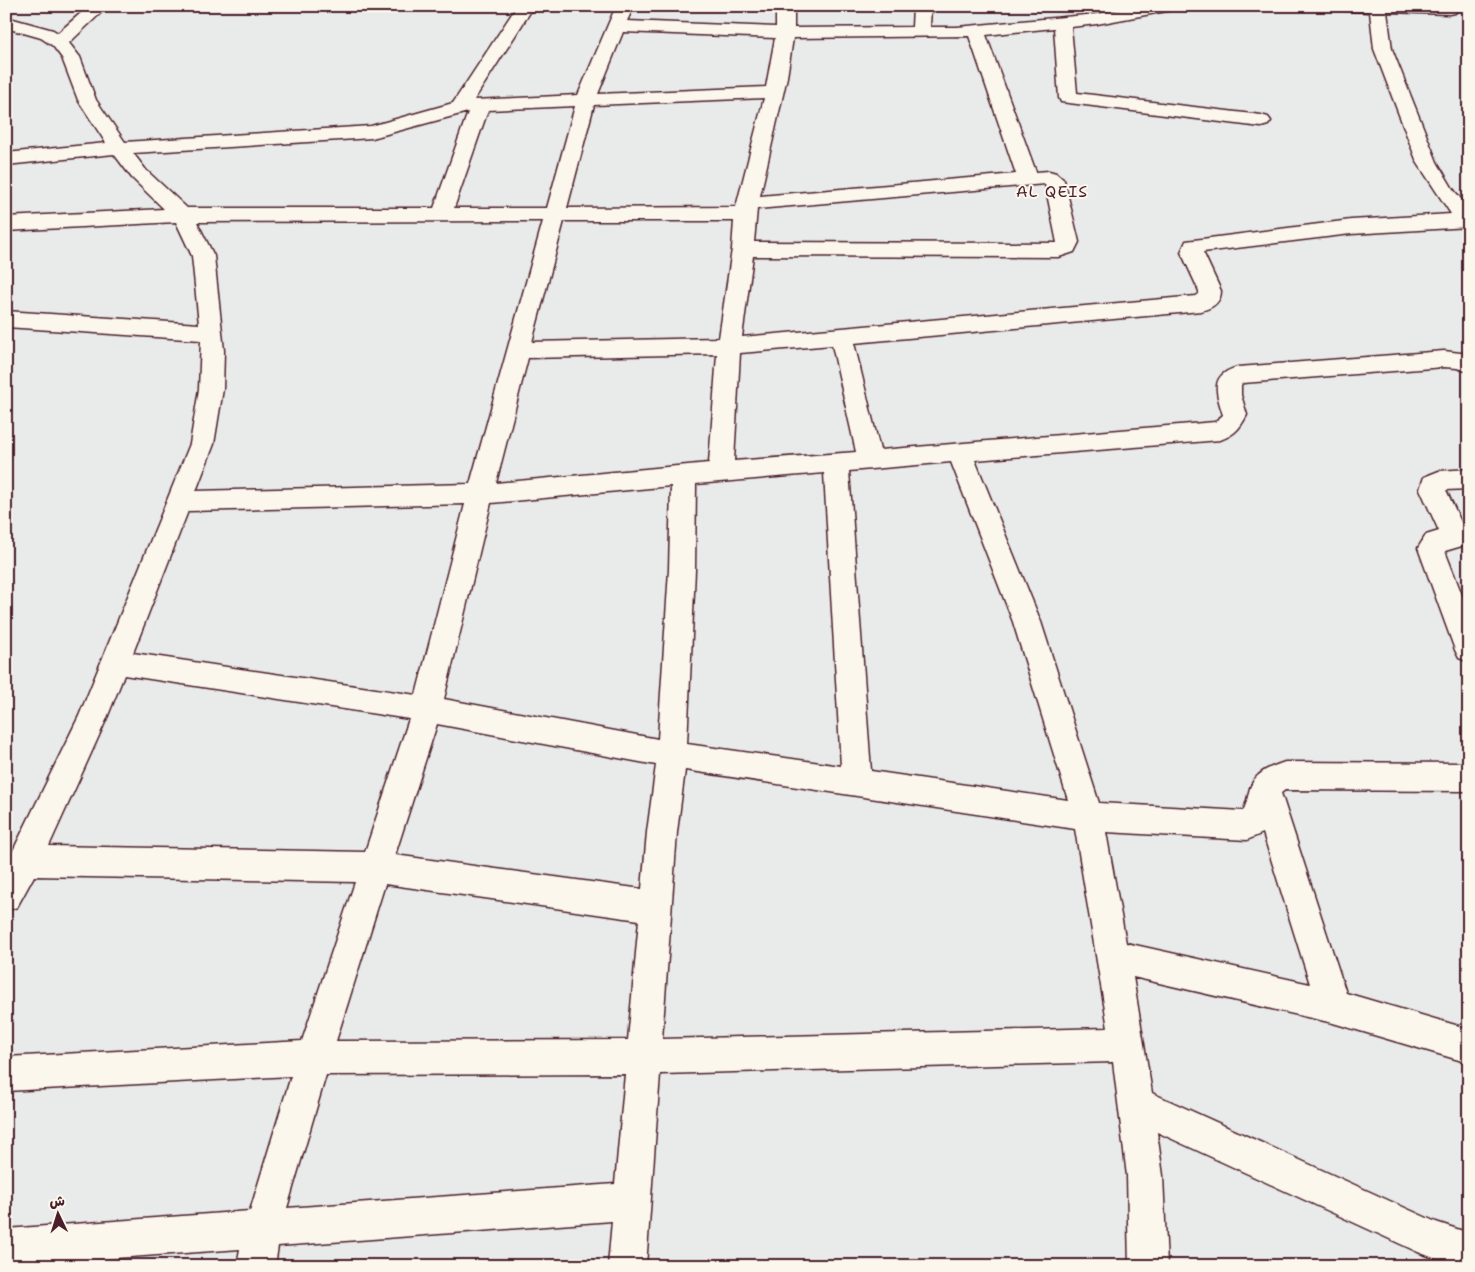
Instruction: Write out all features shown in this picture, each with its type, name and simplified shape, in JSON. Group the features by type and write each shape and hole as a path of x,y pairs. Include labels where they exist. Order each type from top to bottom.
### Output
{"street":[{"path":"60,42 100,6"},
{"path":"460,107 526,6"},
{"path":"721,473 729,346 743,249 746,208 786,33 785,6"},
{"path":"921,32 922,6"},
{"path":"256,1266 262,1228 314,1058 427,709 480,494 586,99 620,16 786,33 921,32 976,30 1097,19 1167,6"},
{"path":"1341,6 1449,9"},
{"path":"1378,8 1383,49 1427,162 1445,192 1468,220"},
{"path":"6,22 46,34 60,42 71,57 87,100 119,148 139,174 182,214 194,232 202,256 213,351 211,389 202,444 93,718 26,861 6,896"},
{"path":"1062,22 1068,98 1261,121"},
{"path":"976,30 1028,178"},
{"path":"6,159 119,148 372,132 460,107 480,105 774,92"},
{"path":"442,214 480,105"},
{"path":"6,224 182,214 555,214 746,208 1049,177 1054,180 1068,242 1067,247 1059,250 743,249"},
{"path":"518,350 729,346 1201,303 1210,297 1210,291 1192,252 1193,246 1350,227 1468,220"},
{"path":"6,319 211,333"},
{"path":"841,336 870,460"},
{"path":"180,501 480,494 684,475 1220,431 1230,424 1235,415 1229,381 1238,376 1444,359 1461,360 1469,364"},
{"path":"960,453 1027,622 1088,817 1128,1044 1145,1176 1148,1266"},
{"path":"836,463 857,782"},
{"path":"627,1266 662,832 672,754 682,570 684,475"},
{"path":"1469,479 1439,481 1433,484 1433,489 1454,535 1453,539 1435,542 1431,548 1469,650"},
{"path":"115,662 427,709 672,754 1088,817 1248,826 1256,820 1265,788 1273,780 1285,776 1469,777"},
{"path":"1265,788 1333,1006"},
{"path":"26,861 375,867 656,906"},
{"path":"1113,956 1333,1006 1469,1046"},
{"path":"6,1074 314,1058 644,1057 1128,1044"},
{"path":"1136,1104 1431,1239 1469,1252"},
{"path":"6,1248 632,1201"}],"district":[{"name":"AL QEIS","path":"1052,191"}]}
